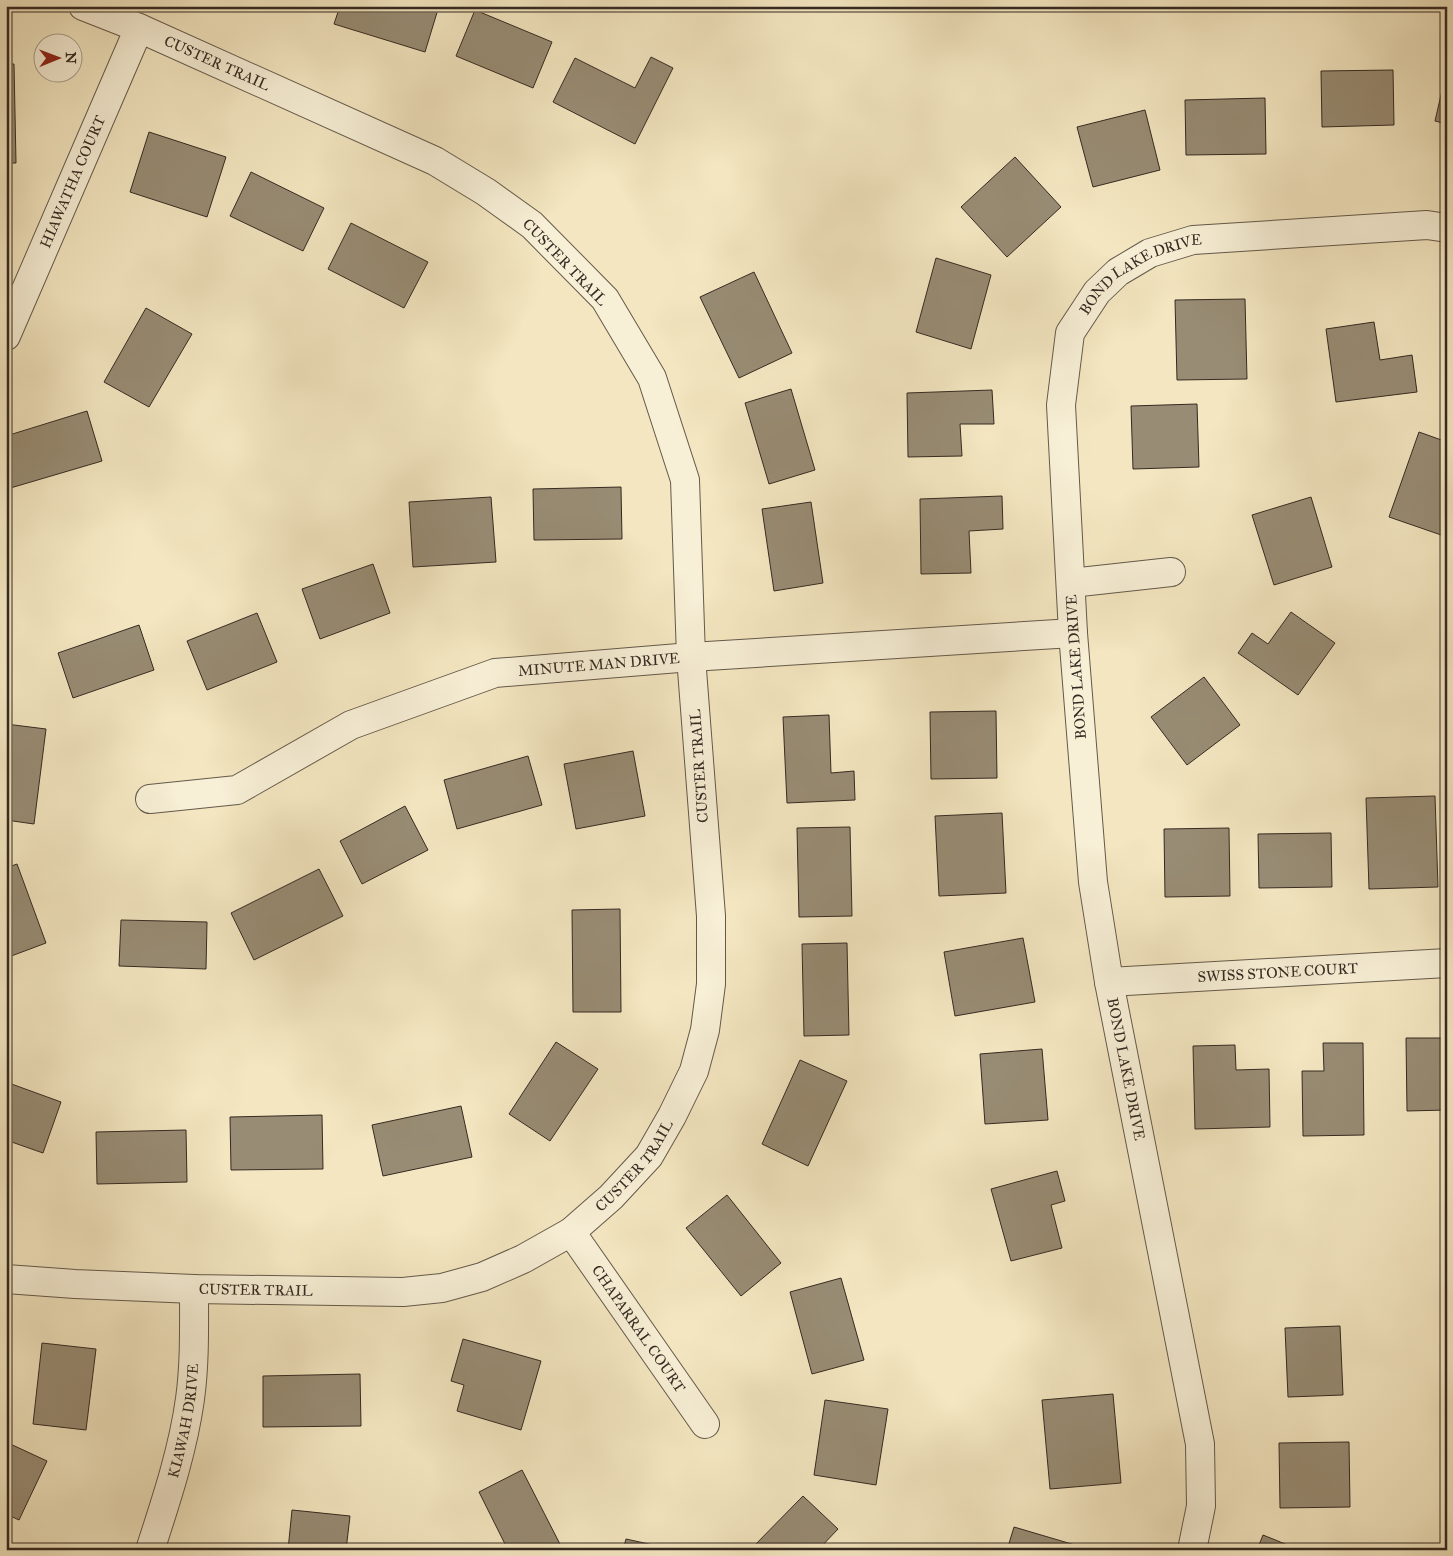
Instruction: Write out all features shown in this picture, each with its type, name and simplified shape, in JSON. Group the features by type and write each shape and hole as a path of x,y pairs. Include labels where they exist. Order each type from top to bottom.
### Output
{"street":[{"name":"CUSTER TRAIL","path":"6,1279 194,1289 403,1292 442,1288 482,1277 523,1259 570,1232 611,1197 649,1156 694,1072 705,1030 711,984 711,916 691,657 685,480 652,378 604,299 532,225 486,192 435,161 139,28 83,6"},
{"name":"HIAWATHA COURT","path":"6,336 139,28"},
{"name":"BOND LAKE DRIVE","path":"1192,1550 1201,1506 1200,1444 1109,982 1093,882 1073,633 1061,405 1070,334 1097,292 1118,272 1150,253 1193,240 1427,225 1447,228"},
{"name":"BOND LAKE DRIVE","path":"1071,583 1171,572"},
{"name":"MINUTE MAN DRIVE","path":"150,799 237,790 351,725 495,673 691,657 1073,633"},
{"name":"SWISS STONE COURT","path":"1109,982 1447,963"},
{"name":"CHAPARRAL COURT","path":"570,1232 706,1424"},
{"name":"KIAWAH DRIVE","path":"150,1550 163,1509 190,1399 194,1342 194,1289"}],"building":[{"path":"340,6 439,6 425,52 334,24"},
{"path":"475,10 552,42 533,88 456,56"},
{"path":"651,57 673,68 635,144 553,102 575,58 635,88"},
{"path":"6,64 14,64 16,163 6,163"},
{"path":"1393,70 1394,125 1322,127 1321,71"},
{"path":"1447,73 1447,124 1435,121"},
{"path":"1265,98 1266,154 1186,155 1185,100"},
{"path":"1145,110 1160,170 1093,187 1077,127"},
{"path":"149,132 226,157 207,217 130,192"},
{"path":"1015,157 1061,207 1007,257 961,207"},
{"path":"251,172 324,208 303,251 230,216"},
{"path":"351,223 428,262 404,308 328,269"},
{"path":"936,258 991,275 971,349 916,332"},
{"path":"754,272 792,353 739,378 700,297"},
{"path":"1245,299 1247,379 1177,380 1175,300"},
{"path":"146,308 192,334 149,407 104,382"},
{"path":"1374,322 1380,360 1412,355 1417,392 1336,402 1326,329"},
{"path":"791,389 815,470 769,484 745,403"},
{"path":"992,390 994,424 960,424 962,456 908,457 907,393"},
{"path":"1197,404 1199,467 1133,469 1131,406"},
{"path":"87,411 102,461 7,489 6,436"},
{"path":"1419,432 1447,442 1447,537 1389,517"},
{"path":"621,487 622,539 534,540 533,489"},
{"path":"1002,496 1003,529 969,531 971,573 921,574 920,499"},
{"path":"491,497 496,562 413,567 409,502"},
{"path":"1311,497 1332,567 1274,585 1252,515"},
{"path":"811,502 823,583 774,591 762,509"},
{"path":"373,564 390,613 320,639 302,589"},
{"path":"1291,612 1335,643 1298,695 1238,653 1252,633 1268,644"},
{"path":"257,613 277,662 207,690 187,641"},
{"path":"139,625 154,670 73,698 58,653"},
{"path":"1204,677 1240,725 1187,765 1151,717"},
{"path":"996,711 997,778 931,779 930,712"},
{"path":"829,715 831,773 854,771 855,800 787,803 783,717"},
{"path":"6,724 46,729 34,824 6,820"},
{"path":"633,751 645,816 576,829 564,764"},
{"path":"528,756 542,805 457,829 444,780"},
{"path":"1435,796 1438,887 1369,889 1366,798"},
{"path":"405,806 428,850 362,884 340,841"},
{"path":"1002,813 1006,893 939,896 935,816"},
{"path":"850,827 852,916 799,917 797,828"},
{"path":"1229,828 1230,896 1165,897 1164,829"},
{"path":"1331,833 1332,887 1259,888 1258,834"},
{"path":"17,864 46,943 6,958 6,868"},
{"path":"319,869 343,916 254,960 231,913"},
{"path":"620,909 621,1012 573,1012 572,910"},
{"path":"121,920 207,922 206,969 119,966"},
{"path":"1023,938 1035,1002 955,1016 944,952"},
{"path":"847,943 849,1035 804,1036 802,944"},
{"path":"1406,1038 1447,1038 1447,1110 1407,1111"},
{"path":"556,1042 598,1069 550,1141 509,1114"},
{"path":"1323,1043 1363,1043 1364,1135 1303,1136 1302,1071 1324,1071"},
{"path":"1235,1045 1236,1070 1269,1069 1270,1127 1195,1129 1193,1046"},
{"path":"1042,1049 1048,1120 985,1124 980,1054"},
{"path":"800,1060 847,1081 808,1166 762,1144"},
{"path":"6,1082 61,1102 43,1153 6,1140"},
{"path":"461,1106 472,1157 383,1176 372,1125"},
{"path":"322,1115 323,1169 231,1170 230,1117"},
{"path":"186,1130 187,1182 97,1184 96,1132"},
{"path":"1057,1171 1065,1201 1051,1205 1062,1248 1011,1261 991,1189"},
{"path":"727,1195 781,1263 741,1296 686,1228"},
{"path":"841,1278 864,1360 812,1374 790,1292"},
{"path":"1340,1326 1343,1395 1288,1397 1285,1328"},
{"path":"463,1339 541,1361 521,1430 457,1411 464,1385 451,1381"},
{"path":"42,1343 96,1349 86,1430 33,1424"},
{"path":"360,1374 361,1426 263,1427 263,1376"},
{"path":"1113,1394 1121,1483 1050,1489 1042,1400"},
{"path":"825,1400 888,1409 876,1485 814,1475"},
{"path":"6,1442 47,1461 19,1520 6,1514"},
{"path":"1349,1442 1350,1507 1280,1508 1279,1443"},
{"path":"522,1470 563,1550 508,1550 479,1492"},
{"path":"803,1496 838,1529 818,1550 750,1550"},
{"path":"292,1510 350,1516 346,1550 288,1550"},
{"path":"1014,1527 1092,1550 1007,1550"},
{"path":"1263,1535 1300,1550 1257,1550"},
{"path":"626,1539 676,1550 623,1550"}]}
